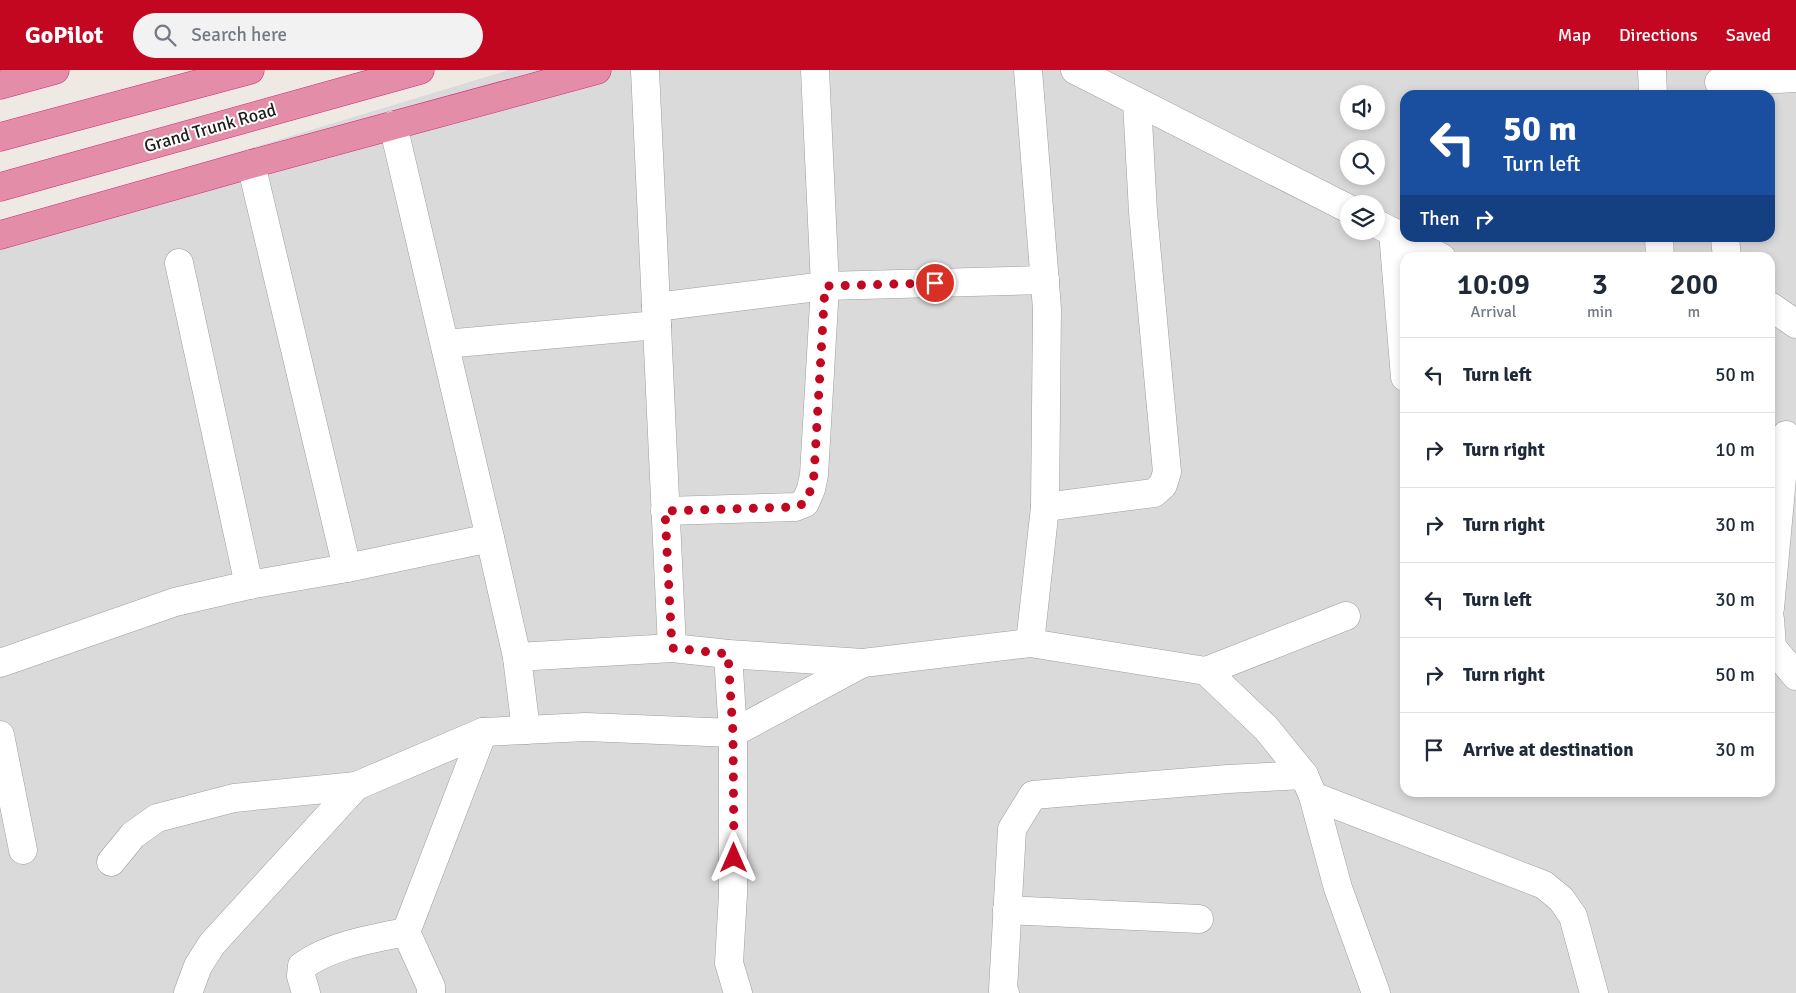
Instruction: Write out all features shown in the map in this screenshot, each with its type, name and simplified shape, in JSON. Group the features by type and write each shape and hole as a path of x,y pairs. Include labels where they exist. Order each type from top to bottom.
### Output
{"highway":[{"path":"0,85 55,70"},
{"path":"0,137 250,70"},
{"name":"Grand Trunk Road","path":"0,187 420,70"},
{"path":"0,235 251,164 597,70"}],"street":[{"path":"645,70 672,648"},
{"path":"665,511 795,507 805,503 811,489 814,475 825,286 815,70"},
{"path":"1028,70 1047,309 1045,508 1030,643"},
{"path":"1075,70 1340,204"},
{"path":"1652,70 1653,90"},
{"path":"1719,82 1796,78"},
{"path":"1045,508 1154,493 1163,485 1167,472 1143,212 1137,102"},
{"path":"393,126 517,657 526,730"},
{"path":"251,164 347,568"},
{"path":"1385,229 1400,236"},
{"path":"1385,235 1400,342"},
{"path":"1411,242 1430,252"},
{"path":"179,263 249,585"},
{"path":"445,344 656,316 825,286 1045,280"},
{"path":"1775,309 1796,324"},
{"path":"1775,546 1784,434"},
{"path":"0,663 175,602 249,585 347,568 490,538"},
{"path":"517,657 672,648 728,654 862,663 1030,643 1206,671 1346,616"},
{"path":"1775,651 1796,676"},
{"path":"728,654 733,733 734,894 728,963 738,993"},
{"path":"111,862 133,834 157,818 234,798 356,786 484,732 586,727 733,733 862,663"},
{"path":"1206,671 1266,728 1309,786 1338,888 1376,993"},
{"path":"431,993 431,987 406,932 484,732"},
{"path":"0,735 23,850"},
{"path":"1005,993 1003,990 1012,828 1033,795 1228,779 1309,786 1544,885 1561,899 1574,916 1594,993"},
{"path":"188,993 198,966 212,944 356,786"},
{"path":"1007,910 1199,919"},
{"path":"306,993 301,976 302,966 313,958 353,944 406,932"}],"shaded area":[{"path":"509,70 1796,70 1796,993 0,993 0,224"}],"route":[{"path":"734,858 733,733 728,654 672,648 665,511 795,507 805,503 814,475 825,286 935,283"}]}
